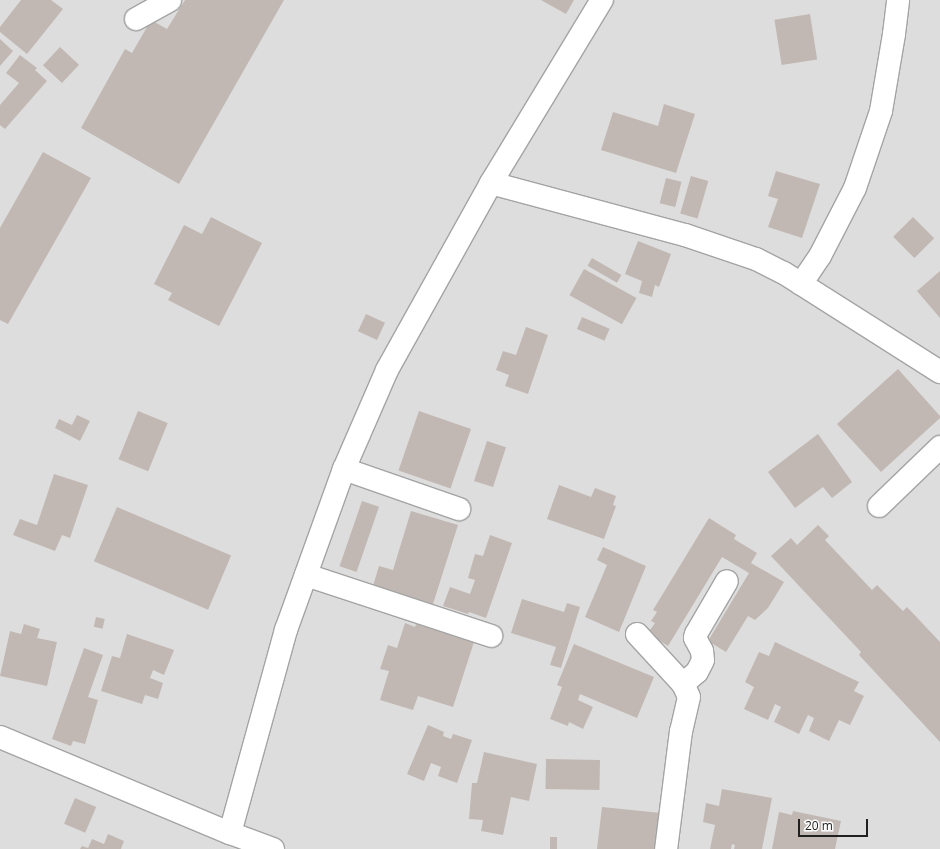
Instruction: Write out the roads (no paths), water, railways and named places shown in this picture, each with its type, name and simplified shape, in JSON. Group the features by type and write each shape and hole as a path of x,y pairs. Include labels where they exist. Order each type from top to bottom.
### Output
{"street":[{"path":"136,19 170,0"},
{"path":"230,833 286,630 344,470 387,370 491,183 602,0"},
{"path":"801,284 820,256 855,188 880,112 894,34 898,0"},
{"path":"491,183 685,235 756,259 801,284 940,372"},
{"path":"879,506 938,452"},
{"path":"344,470 459,508"},
{"path":"306,575 491,636"},
{"path":"683,684 697,672 703,660 702,651 695,638 696,634 727,581"},
{"path":"637,634 683,684 690,697 681,731 666,849"},
{"path":"0,737 230,833 273,849"}]}
